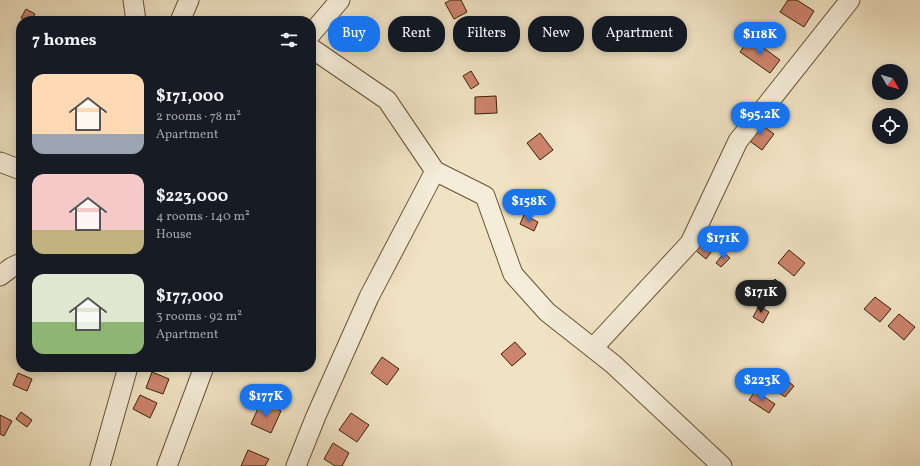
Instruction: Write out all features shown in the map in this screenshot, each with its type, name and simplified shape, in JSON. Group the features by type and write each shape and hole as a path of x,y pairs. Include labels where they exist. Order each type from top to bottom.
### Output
{"street":[{"path":"133,0 135,16"},
{"path":"182,16 189,0"},
{"path":"316,28 340,0"},
{"path":"594,348 690,243 738,141 850,0"},
{"path":"316,51 387,100 435,171 485,196 512,274 547,312 614,364 722,466"},
{"path":"0,162 16,168"},
{"path":"296,466 316,416 370,297 435,171"},
{"path":"0,276 16,266"},
{"path":"100,466 127,372"},
{"path":"167,466 202,372"}],"building":[{"path":"451,0 461,0 467,12 453,17 445,3"},
{"path":"788,0 797,0 814,11 804,27 780,12"},
{"path":"26,9 35,14 34,16 22,16"},
{"path":"750,38 780,60 770,73 740,52"},
{"path":"471,71 479,84 471,89 463,76"},
{"path":"496,96 497,113 475,114 475,97"},
{"path":"759,123 774,134 762,150 747,139"},
{"path":"540,133 553,150 540,160 527,143"},
{"path":"524,215 538,222 534,231 520,224"},
{"path":"704,233 718,243 706,259 693,248"},
{"path":"789,250 805,263 794,276 778,263"},
{"path":"724,253 730,258 721,267 716,263"},
{"path":"775,279 781,285 770,297 764,292"},
{"path":"875,297 891,309 880,322 864,309"},
{"path":"759,306 769,312 763,323 753,317"},
{"path":"899,314 915,327 904,340 888,326"},
{"path":"515,342 526,354 512,366 501,354"},
{"path":"382,357 399,369 387,385 371,373"},
{"path":"152,372 169,379 163,394 146,388"},
{"path":"18,373 32,379 27,391 13,385"},
{"path":"786,380 794,386 785,397 778,392"},
{"path":"755,391 775,404 769,413 749,400"},
{"path":"140,395 157,403 150,418 133,409"},
{"path":"261,402 281,411 271,433 251,424"},
{"path":"21,412 32,420 27,427 16,419"},
{"path":"351,413 369,425 357,442 339,430"},
{"path":"0,415 12,421 4,436 0,434"},
{"path":"333,443 349,453 342,466 335,466 324,459"},
{"path":"248,450 269,459 265,466 241,466"}]}
